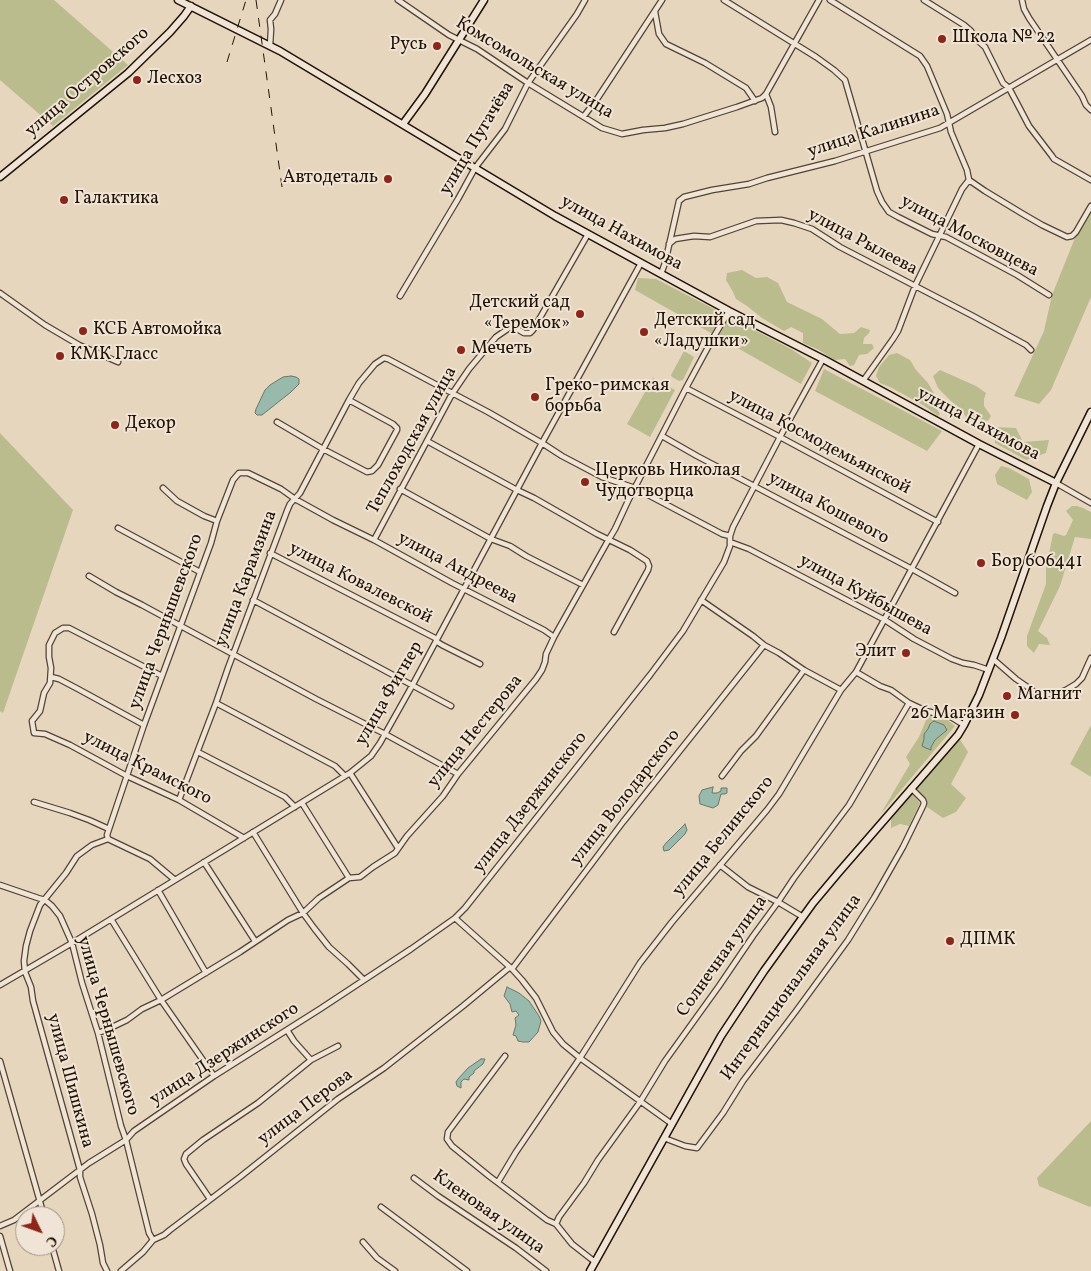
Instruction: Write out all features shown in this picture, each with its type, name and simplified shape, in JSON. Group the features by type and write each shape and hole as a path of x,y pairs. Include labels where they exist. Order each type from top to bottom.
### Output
{"main road":[{"name":"улица Нахимова","path":"178,0 295,60 554,216 729,311 1056,483"},
{"path":"403,124 425,94 484,0"},
{"name":"улица Островского","path":"0,177 128,73 170,32 191,6"},
{"name":"Интернациональная улица","path":"590,1271 730,1022 764,971 803,917 839,872 958,735 964,725 989,670 1056,483 1091,412"}],"street":[{"path":"270,46 270,20 281,0"},
{"name":"Комсомольская улица","path":"398,0 450,35 476,49 602,128 622,134 683,124 755,101 766,94"},
{"name":"улица Пугачёва","path":"400,296 475,168 505,129 528,83 585,0"},
{"path":"584,116 662,0"},
{"name":"улица Московцева","path":"724,0 828,66 845,80 877,191 885,207 898,217 932,234 946,237 1017,275 1049,295"},
{"path":"775,132 772,107 766,94 818,0"},
{"path":"830,0 920,56 927,66 947,114 951,132 967,170 969,180 1036,221 1067,237 1072,236 1076,232 1091,206"},
{"path":"924,0 971,31 985,48 1003,83 1009,88 1029,126 1054,159 1091,180"},
{"path":"1022,0 1029,18 1091,110"},
{"path":"655,12 659,34 666,44 705,63 746,88 755,101"},
{"name":"улица Калинина","path":"669,244 679,201 684,197 749,184 835,161 940,128 1091,40"},
{"path":"863,381 894,339 915,286 939,235 969,180"},
{"name":"улица Рылеева","path":"669,244 680,238 694,236 710,237 756,220 787,221 800,224 1026,345 1032,350"},
{"name":"Теплоходская улица","path":"374,540 452,394 469,369 496,337 512,326 524,333 530,333 534,330 588,234"},
{"path":"661,274 669,244"},
{"name":"улица Фигнер","path":"0,985 25,972 302,803 350,773 371,756 412,686 542,442 641,263"},
{"path":"0,293 45,325 79,345 118,362"},
{"name":"улица Нестерова","path":"98,1033 127,1020 142,1009 206,973 288,920 303,913 319,898 349,878 360,877 392,855 443,796 458,774 542,670 546,654 554,637 615,529 686,388 729,311"},
{"name":"улица Куйбышева","path":"384,358 388,358 488,412 542,442 562,456 602,476 635,488 885,620 914,639 952,659 989,670"},
{"name":"улица Карамзина","path":"179,800 286,511 295,499 349,400 375,364 384,358"},
{"name":"улица Дзержинского","path":"0,1226 14,1220 100,1155 126,1140 134,1131 214,1076 411,950 455,918 482,888 683,631 724,562 733,527 823,360"},
{"name":"улица Космодемьянской","path":"686,388 938,522"},
{"path":"277,422 323,449 367,472 372,472 378,465 397,430 393,424 349,400"},
{"name":"улица Кошевого","path":"662,436 955,593"},
{"path":"427,441 647,561 648,570 614,632"},
{"name":"улица Белинского","path":"498,1182 640,963 672,922 773,803 841,690 856,672 980,444"},
{"name":"улица Андреева","path":"239,473 248,473 281,489 295,499 348,528 374,540 554,637"},
{"name":"улица Чернышевского","path":"108,839 108,830 211,543 217,521 233,480 239,473"},
{"path":"1056,483 1091,503"},
{"path":"163,488 173,498 186,506 217,521"},
{"path":"400,489 491,539 510,546 583,585"},
{"path":"118,528 200,572"},
{"name":"улица Ковалевской","path":"270,553 436,640 442,646 480,664"},
{"path":"89,576 458,774"},
{"path":"253,600 451,706"},
{"path":"701,600 764,645 841,690"},
{"path":"144,726 78,689 51,677 49,645 55,634 63,628 69,628 162,676"},
{"name":"улица Володарского","path":"511,968 623,822 764,645"},
{"path":"993,659 1022,684 1039,695 1058,693 1076,684 1082,678 1091,658"},
{"path":"722,776 741,751 756,736 804,670"},
{"path":"856,672 891,690 926,712 951,717 964,725"},
{"name":"улица Крамского","path":"51,677 44,693 40,711 32,721 34,732 45,734 70,745 127,776 179,800 244,838"},
{"path":"216,703 335,766 345,776"},
{"name":"Солнечная улица","path":"556,1224 598,1160 640,1102 665,1061 794,878 849,805 909,703"},
{"path":"198,752 285,797 295,807"},
{"path":"350,773 398,848"},
{"name":"Интернациональная улица","path":"664,1138 685,1146 697,1148 743,1081 848,940 903,847 923,806 923,800 911,788"},
{"path":"34,802 89,820 108,830"},
{"path":"302,803 349,878"},
{"path":"253,832 303,913 329,947 364,980"},
{"path":"0,885 45,900 77,856 92,845 108,839 150,859 175,880"},
{"path":"204,862 255,941"},
{"path":"720,865 748,887 803,917"},
{"path":"158,890 206,973"},
{"name":"улица Чернышевского","path":"45,900 60,916 72,943 98,1033 120,1126 126,1140 149,1232 153,1240"},
{"name":"улица Шишкина","path":"45,900 40,905 30,931 24,962 25,972 31,986 33,1001 80,1170 80,1178 92,1214 103,1263 107,1271"},
{"path":"455,918 511,968 526,984 536,998 553,1032 563,1044 672,1124"},
{"path":"111,919 161,1000 214,1076"},
{"name":"улица Перова","path":"121,1271 143,1252 153,1240 170,1230 240,1177 338,1099 384,1068 511,968"},
{"path":"287,1030 311,1060"},
{"path":"210,1199 184,1161 186,1154 258,1102 311,1060 338,1046"},
{"path":"506,1056 448,1132 447,1139 452,1146 498,1182 547,1220 556,1224 572,1244 595,1262"},
{"path":"0,1061 42,1206"},
{"name":"Кленовая улица","path":"414,1178 516,1248 546,1271"},
{"path":"381,1207 467,1271"},
{"path":"0,1236 10,1271"},
{"path":"363,1242 376,1258 395,1271"},
{"path":"55,1256 59,1271"}],"green space":[{"path":"0,0 54,0 128,65 53,126 0,80"},
{"path":"1091,209 1091,297 1051,390 1039,404 1014,396 1044,331 1052,295 1075,238"},
{"path":"742,270 756,278 767,277 778,283 787,302 822,319 840,334 854,333 861,327 870,330 864,338 863,344 872,344 874,348 867,354 859,355 854,365 850,366 845,359 834,360 819,350 803,343 803,333 791,327 784,331 736,299 726,280 727,273"},
{"path":"638,278 656,279 791,349 812,363 801,384 635,290"},
{"path":"684,351 694,357 683,380 679,381 671,375"},
{"path":"897,353 910,360 928,383 935,395 936,408 940,414 938,416 923,405 880,383 876,376 879,367 889,355"},
{"path":"824,369 942,431 927,451 815,391"},
{"path":"940,370 976,386 986,393 984,406 991,416 988,421 978,418 971,421 967,419 961,409 938,388 933,376"},
{"path":"653,378 675,390 650,437 627,424"},
{"path":"994,427 1016,428 1023,442 1049,440 1046,453 1026,460 995,443"},
{"path":"0,433 73,510 3,713 0,711"},
{"path":"1001,466 1009,468 1029,479 1032,492 1027,500 997,484 995,475"},
{"path":"1072,506 1077,506 1091,512 1091,539 1075,537 1060,586 1038,631 1047,638 1050,645 1039,644 1034,653 1027,646 1027,636 1046,584 1046,568 1053,534 1066,535 1073,520 1066,511"},
{"path":"928,715 945,718 955,726 880,815 910,764 906,757 919,737"},
{"path":"1091,725 1091,777 1070,764"},
{"path":"959,738 968,752 951,784 966,798 956,812 943,818 927,807 925,800 914,787"},
{"path":"910,792 920,803 909,826 900,824 891,828 891,814"},
{"path":"1091,1121 1090,1207 1039,1186 1037,1178"}],"shaded area":[{"path":"291,376 299,379 299,384 262,415 257,415 255,413 256,409 265,390 283,377"},
{"path":"934,721 944,725 947,730 935,740 931,750 922,746 924,734"},
{"path":"713,787 712,793 721,791 721,788 727,788 727,793 721,794 718,805 713,808 700,804 699,796 702,790"},
{"path":"685,824 687,830 685,834 669,850 664,851 663,847 666,843"},
{"path":"507,987 529,1001 541,1021 538,1032 529,1042 518,1041 516,1036 513,1035 516,1025 515,1018 519,1015 516,1011 512,1012 510,1004 504,996"},
{"path":"481,1059 485,1059 483,1064 474,1071 469,1080 464,1079 461,1082 461,1088 457,1086 456,1082 458,1079 468,1068"}],"railway":[{"path":"227,62 246,0"},
{"path":"256,0 282,187"}],"place":[{"name":"Школа № 22","path":"942,39"},
{"name":"Русь","path":"437,46"},
{"name":"Лесхоз","path":"137,80"},
{"name":"Автодеталь","path":"388,179"},
{"name":"Галактика","path":"64,200"},
{"name":"Детский сад «Теремок»","path":"580,314"},
{"name":"КСБ Автомойка","path":"83,331"},
{"name":"Детский сад «Ладушки»","path":"644,332"},
{"name":"Мечеть","path":"461,350"},
{"name":"КМК Гласс","path":"60,356"},
{"name":"Греко-римская борьба","path":"535,397"},
{"name":"Декор","path":"115,425"},
{"name":"Церковь Николая Чудотворца","path":"585,482"},
{"name":"Бор 606441","path":"981,563"},
{"name":"Элит","path":"906,653"},
{"name":"Магнит","path":"1007,696"},
{"name":"26 Магазин","path":"1015,715"},
{"name":"ДПМК","path":"950,941"}]}
